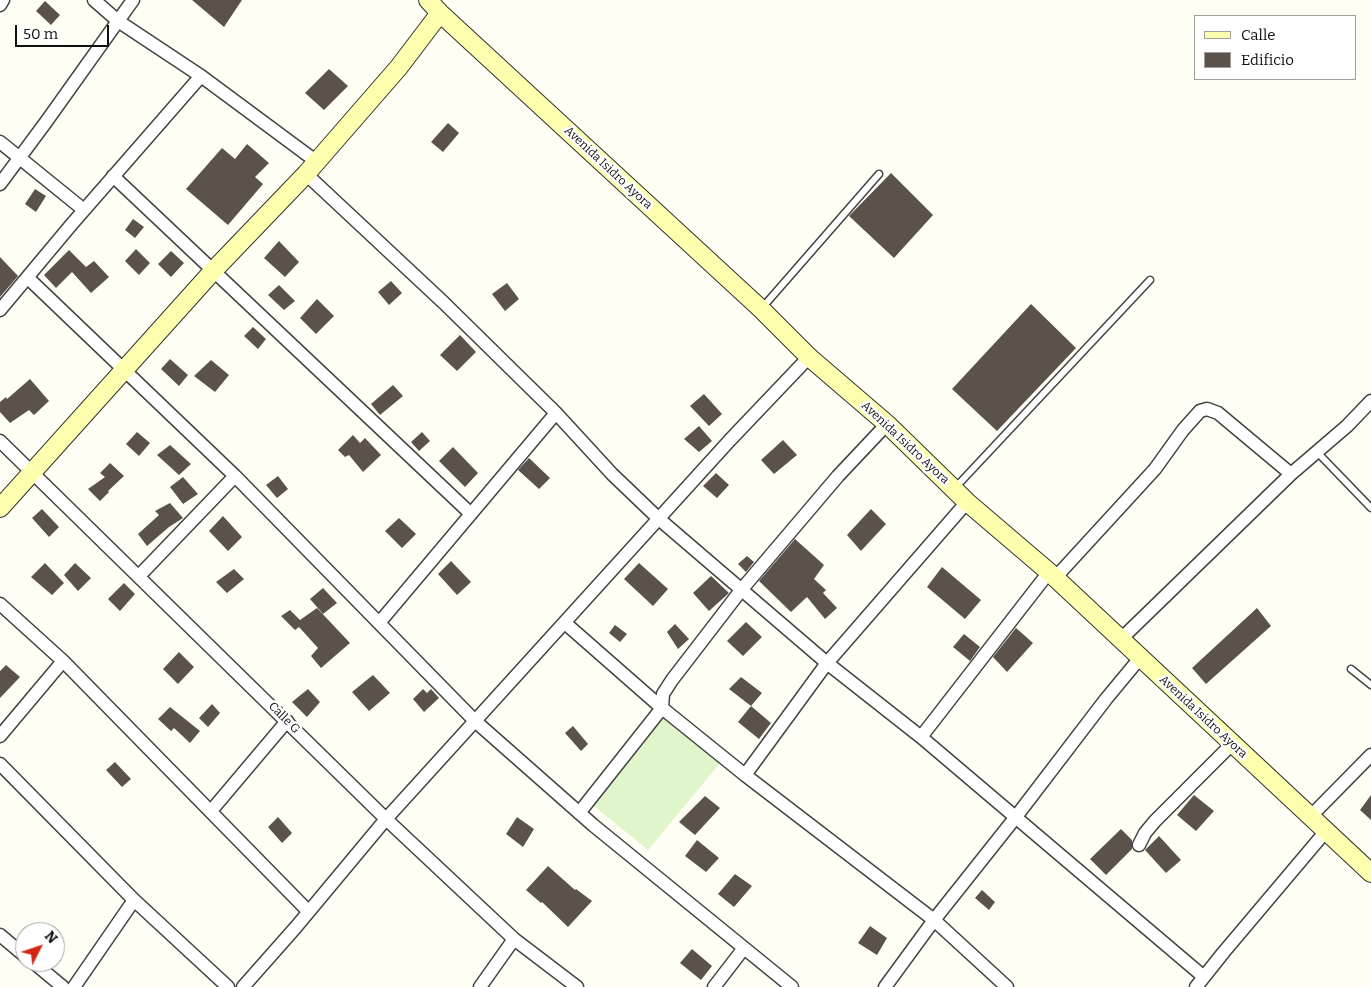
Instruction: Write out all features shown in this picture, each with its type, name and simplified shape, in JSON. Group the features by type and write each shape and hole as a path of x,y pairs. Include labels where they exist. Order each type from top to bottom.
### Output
{"street":[{"path":"0,4 3,0"},
{"path":"94,0 118,20 201,76 311,168 556,413 612,474 659,519 827,663 921,737 1016,818 1200,982 1326,832"},
{"path":"0,184 133,0"},
{"name":"Avenida Isidro Ayora","path":"428,0 761,309 809,357 887,424 967,502 1052,575 1371,873"},
{"path":"0,508 213,271 311,168 399,67 440,13"},
{"path":"0,310 113,176 201,76"},
{"path":"0,142 84,210"},
{"path":"113,176 470,514"},
{"path":"28,278 234,476 475,721 579,813 792,987"},
{"path":"243,987 386,819 730,440 809,357"},
{"path":"1120,640 1291,474 1348,426 1371,401"},
{"path":"921,737 1052,575 1155,469 1183,430 1200,411 1207,409 1218,413 1291,474"},
{"path":"379,623 556,413"},
{"path":"579,813 662,708 663,694 672,680 742,589 838,476 887,424"},
{"name":"Calle G","path":"0,441 386,819 514,939 577,987"},
{"path":"139,576 234,476"},
{"path":"746,775 827,663 967,502"},
{"path":"0,604 63,661 308,911"},
{"path":"565,623 662,708 934,920 1007,987"},
{"path":"885,987 934,920 1016,818 1106,698 1140,658"},
{"path":"0,736 63,661"},
{"path":"211,811 287,721"},
{"path":"1140,845 1155,821 1232,744"},
{"path":"1310,817 1371,755"},
{"path":"0,764 134,900 228,987"},
{"path":"74,987 134,900"},
{"path":"0,935 15,948"},
{"path":"480,987 514,939"},
{"path":"714,987 744,948"},
{"path":"44,972 63,987"}],"lane":[{"path":"761,309 879,174"},
{"path":"954,489 1150,280"},
{"path":"1317,452 1371,508"},
{"path":"1351,669 1371,685"}],"green space":[{"path":"665,714 721,762 648,850 589,802"}],"building":[{"path":"192,0 242,0 224,27"},
{"path":"45,1 60,15 51,25 36,11"},
{"path":"329,69 348,86 324,110 305,93"},
{"path":"448,123 459,133 443,152 431,142"},
{"path":"247,144 269,163 255,177 263,184 228,225 186,189 222,148 235,159"},
{"path":"891,173 933,215 894,258 849,216"},
{"path":"35,189 46,196 36,212 25,204"},
{"path":"133,219 144,227 135,238 125,230"},
{"path":"279,241 299,262 285,277 264,258"},
{"path":"136,249 150,263 139,275 125,261"},
{"path":"69,250 86,267 94,261 109,277 91,293 72,272 56,288 44,275"},
{"path":"171,251 184,263 171,277 158,264"},
{"path":"0,257 18,276 0,297"},
{"path":"391,281 402,293 389,305 378,292"},
{"path":"507,283 519,299 505,311 492,294"},
{"path":"279,285 295,301 284,310 268,295"},
{"path":"317,299 334,316 316,334 300,318"},
{"path":"1031,304 1076,348 997,431 952,389"},
{"path":"253,327 266,339 258,349 244,336"},
{"path":"460,335 476,352 457,371 440,355"},
{"path":"170,359 188,375 179,386 161,369"},
{"path":"211,360 229,375 215,392 194,376"},
{"path":"30,379 49,401 34,415 29,410 10,423 0,412 0,402 6,397 7,399"},
{"path":"393,385 403,396 380,415 371,404"},
{"path":"704,394 722,414 709,426 690,406"},
{"path":"699,426 712,441 699,452 684,439"},
{"path":"137,432 150,443 139,456 126,444"},
{"path":"422,432 430,441 419,451 411,442"},
{"path":"353,435 360,443 365,438 381,455 363,472 349,455 345,457 338,450"},
{"path":"783,440 797,455 774,474 761,460"},
{"path":"170,445 191,464 179,475 157,455"},
{"path":"453,447 478,473 465,487 439,461"},
{"path":"529,458 550,478 539,489 518,470"},
{"path":"110,463 124,476 100,501 88,489 105,477 100,473"},
{"path":"716,473 729,485 717,498 703,486"},
{"path":"278,476 288,489 277,498 266,485"},
{"path":"183,477 198,494 183,504 170,487"},
{"path":"170,503 183,518 147,546 138,534 159,515 155,511"},
{"path":"42,509 59,527 49,537 32,518"},
{"path":"871,509 886,524 861,551 847,535"},
{"path":"223,516 242,537 228,551 209,531"},
{"path":"399,518 416,534 402,548 385,531"},
{"path":"795,539 824,565 814,579 826,590 823,593 837,608 825,619 807,597 791,612 759,581"},
{"path":"747,556 754,562 746,572 738,564"},
{"path":"451,561 471,582 457,595 438,574"},
{"path":"45,563 64,583 52,595 31,577"},
{"path":"75,563 91,578 78,591 64,575"},
{"path":"639,563 668,589 653,606 624,579"},
{"path":"942,567 981,600 965,619 927,587"},
{"path":"234,569 244,579 227,593 216,582"},
{"path":"711,576 729,593 709,611 693,593"},
{"path":"124,583 135,594 120,611 108,599"},
{"path":"323,588 337,603 323,614 310,599"},
{"path":"317,608 350,643 321,668 311,656 318,648 299,627 295,630 281,616 290,610 300,620"},
{"path":"1257,608 1271,626 1206,684 1192,668"},
{"path":"746,622 762,637 743,656 727,641"},
{"path":"675,624 689,639 678,649 667,632"},
{"path":"615,625 627,634 620,642 609,633"},
{"path":"1016,628 1033,643 1007,672 993,657"},
{"path":"964,634 980,647 970,661 953,647"},
{"path":"179,652 194,667 178,684 163,669"},
{"path":"6,665 20,677 0,698 0,671"},
{"path":"373,675 390,693 369,711 352,692"},
{"path":"741,677 762,693 751,706 729,689"},
{"path":"308,689 320,702 307,717 292,702"},
{"path":"423,689 427,693 431,689 439,698 424,712 413,699"},
{"path":"212,704 220,713 208,727 199,718"},
{"path":"751,706 771,723 759,739 738,722"},
{"path":"170,707 200,731 190,743 174,728 171,731 158,719"},
{"path":"573,726 588,744 581,751 565,733"},
{"path":"115,762 131,779 122,787 106,770"},
{"path":"1194,795 1214,811 1196,831 1177,815"},
{"path":"1371,795 1371,820 1360,810"},
{"path":"705,796 720,808 695,835 679,822"},
{"path":"278,817 292,833 282,843 268,827"},
{"path":"517,817 534,829 523,847 506,834"},
{"path":"1121,829 1132,840 1132,849 1106,875 1090,859"},
{"path":"1159,836 1181,860 1166,873 1145,850"},
{"path":"697,840 719,858 706,872 685,856"},
{"path":"548,866 575,890 592,901 568,927 542,902 526,890"},
{"path":"735,874 752,886 734,907 718,894"},
{"path":"982,890 995,902 989,910 975,898"},
{"path":"870,926 887,938 877,955 858,943"},
{"path":"692,949 712,966 701,980 680,963"}]}
